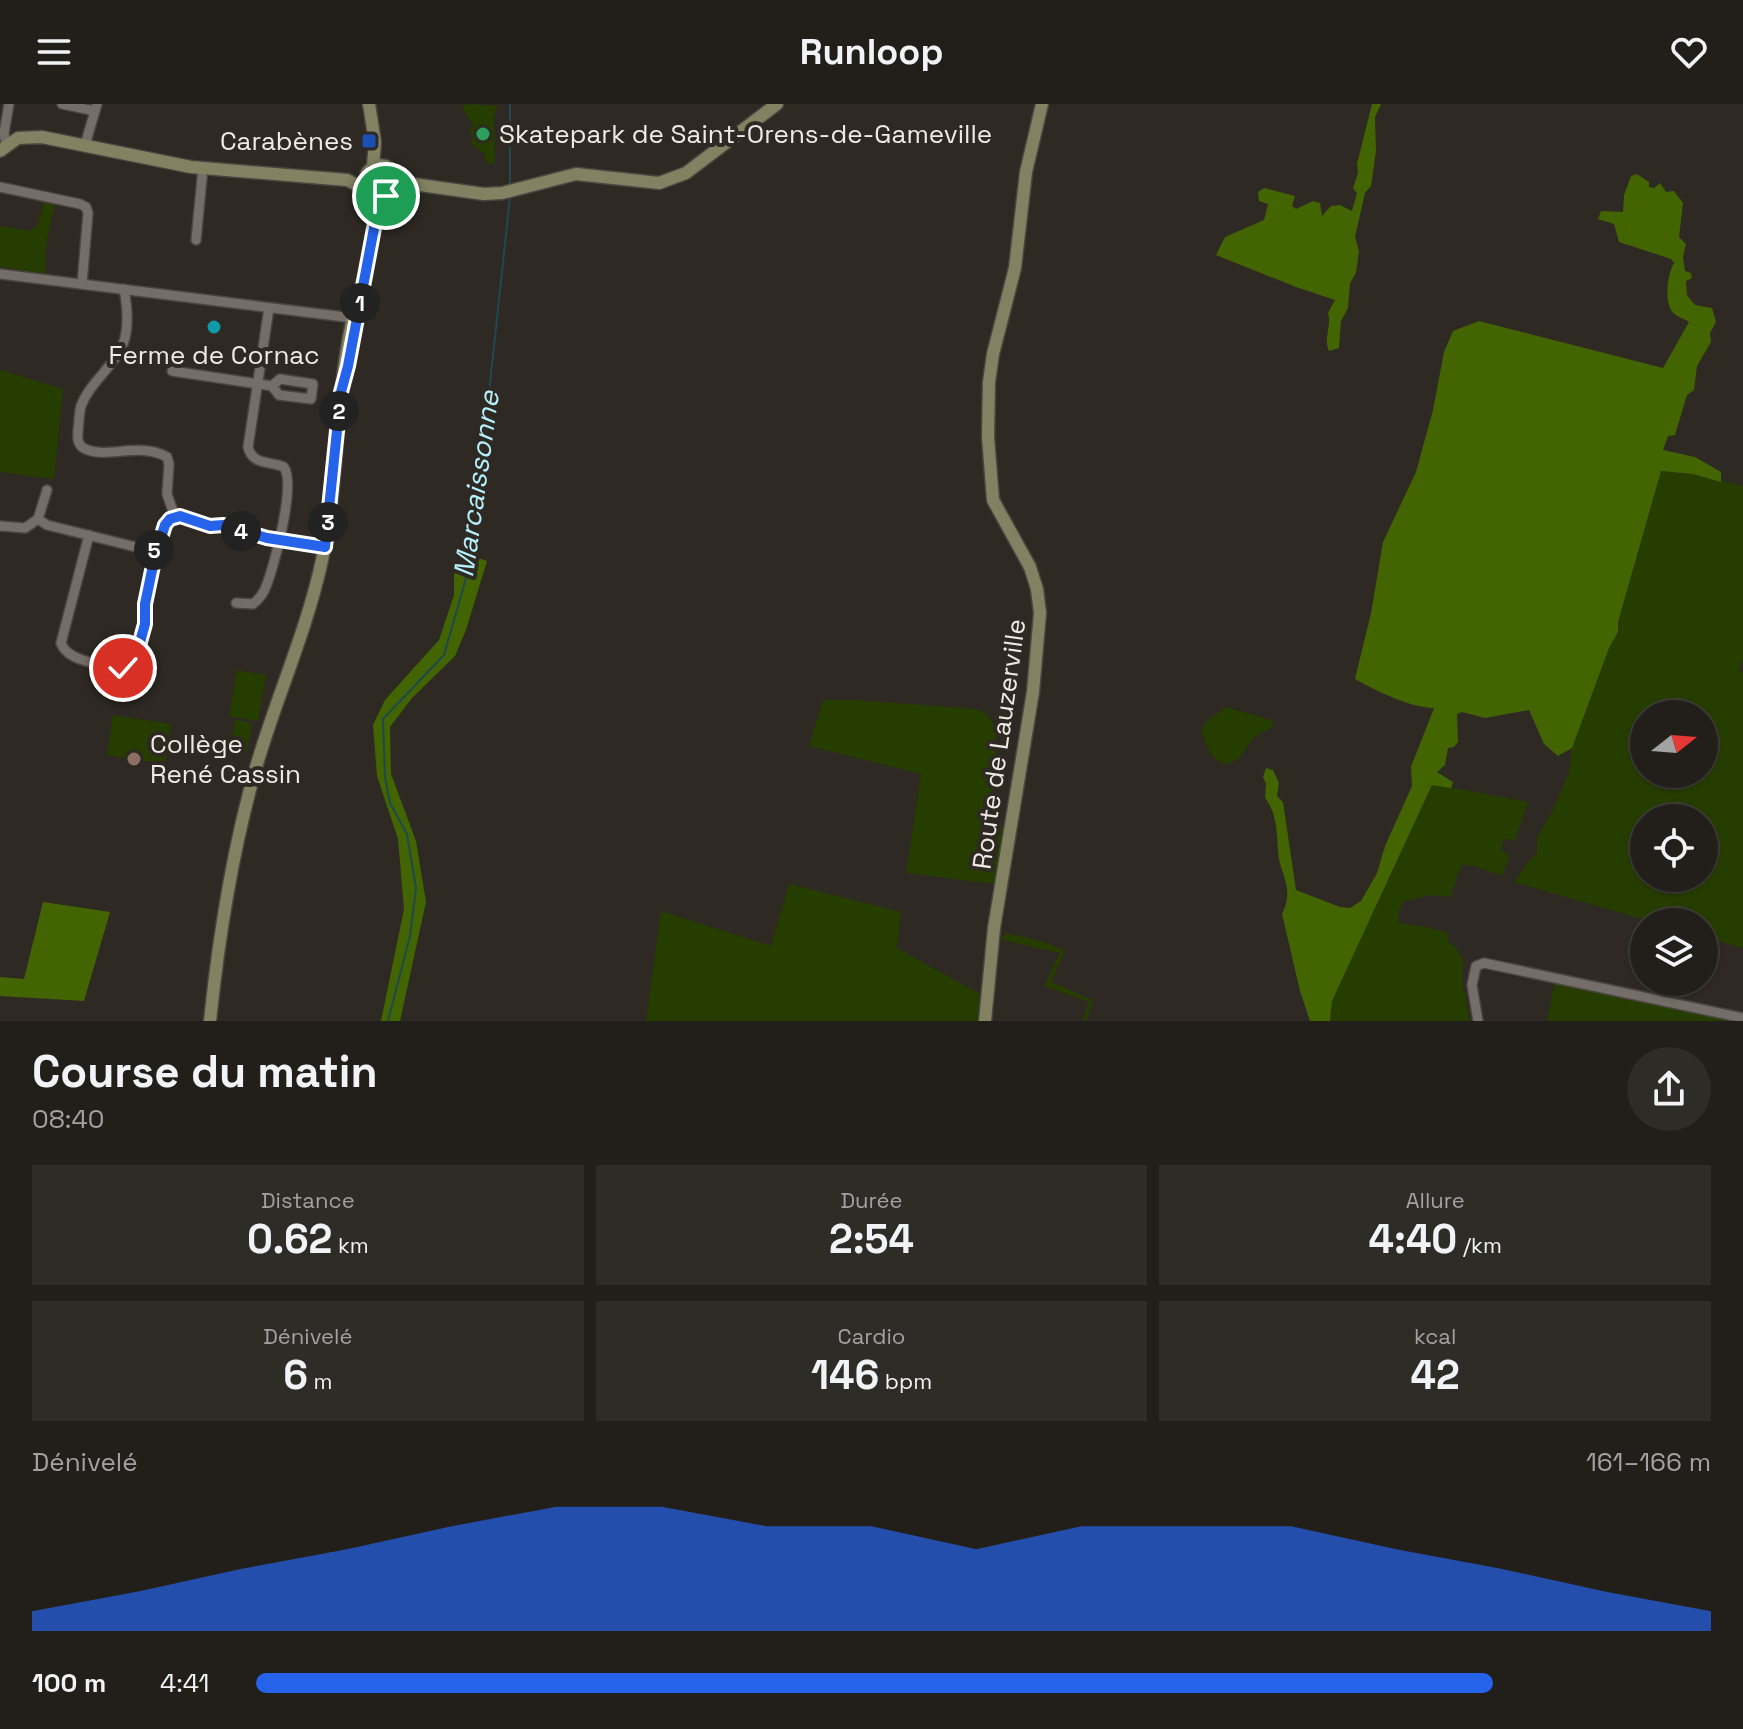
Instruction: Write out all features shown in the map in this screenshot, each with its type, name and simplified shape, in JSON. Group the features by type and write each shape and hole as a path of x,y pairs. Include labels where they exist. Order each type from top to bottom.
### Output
{"street":[{"path":"3,148 9,104"},
{"path":"62,104 96,108 85,145"},
{"path":"369,104 380,170"},
{"path":"377,104 380,170"},
{"path":"3,148 18,138 31,136 203,168 347,180 380,170 413,184 484,194 502,193 576,174 650,183 667,181 698,165 777,104"},
{"name":"Route de Lauzerville","path":"985,1021 994,928 1037,664 1040,613 1030,567 993,500 988,400 993,354 1015,268 1030,149 1042,104"},
{"path":"196,240 203,168"},
{"path":"341,392 375,223 374,206 364,178 380,170"},
{"path":"375,223 396,179 380,170"},
{"path":"347,180 378,197 413,184"},
{"path":"0,187 86,207 82,284"},
{"path":"0,274 353,318"},
{"path":"210,1021 221,933 241,825 325,547 341,392 353,318 364,278"},
{"path":"124,289 128,310 125,341 81,407 77,440 89,451 122,449 160,453 167,457 167,494 175,517"},
{"path":"236,603 253,604 262,596 279,540 289,474 281,465 258,461 248,451 269,308"},
{"path":"172,371 272,386"},
{"path":"0,526 25,528 38,519 47,490"},
{"path":"175,517 325,547"},
{"path":"38,519 47,525 143,549 153,548 160,541 165,525 175,517"},
{"path":"89,535 62,648 69,656 123,668 135,660 145,624 145,604 155,556 153,548"},
{"path":"1478,1021 1472,977 1476,966 1484,963 1743,1018"}],"green space":[{"name":"Skatepark de Saint-Orens-de-Gameville","path":"465,104 498,106 494,117 495,163 489,165 485,152 482,153 471,143 473,124 462,108"},
{"path":"1372,104 1381,104 1375,117 1376,151 1371,186 1365,193 1355,237 1359,251 1356,273 1350,283 1348,308 1341,321 1339,348 1329,351 1328,313 1335,300 1216,255 1225,237 1264,220 1268,204 1259,201 1258,192 1264,188 1295,196 1292,206 1296,209 1313,201 1320,203 1322,216 1331,206 1340,205 1352,211 1357,193 1353,188 1358,173 1357,164"},
{"path":"1637,174 1649,182 1649,187 1654,188 1660,183 1666,192 1674,191 1683,203 1679,237 1686,244 1683,257 1685,271 1691,273 1692,278 1686,281 1687,295 1695,305 1712,308 1716,322 1710,333 1711,342 1697,366 1694,390 1687,395 1675,435 1668,436 1663,450 1695,457 1721,472 1721,482 1693,474 1661,471 1618,622 1618,632 1609,648 1572,748 1558,756 1544,744 1529,710 1485,718 1462,712 1457,714 1458,742 1448,748 1445,765 1437,772 1453,782 1451,788 1432,785 1332,1001 1330,1021 1310,1021 1282,914 1287,889 1279,859 1275,819 1265,798 1263,777 1266,768 1273,770 1279,783 1277,796 1283,802 1296,890 1340,907 1350,908 1361,901 1377,873 1385,846 1412,786 1411,767 1434,708 1404,702 1355,679 1371,613 1383,542 1416,472 1433,410 1444,352 1453,331 1479,321 1663,368 1689,322 1674,314 1669,305 1668,286 1674,263 1671,259 1619,242 1614,224 1598,219 1601,211 1623,212 1624,195 1631,176"},
{"path":"45,200 56,202 48,238 46,274 0,267 0,226 31,231 38,224"},
{"path":"0,370 63,389 54,479 0,472"},
{"path":"1661,471 1693,474 1743,486 1743,660 1739,671 1743,673 1743,948 1718,941 1718,908 1630,908 1630,915 1514,882 1537,854 1537,837 1553,810 1569,772 1572,748 1609,648 1618,632 1618,622"},
{"path":"463,553 487,561 466,630 455,656 412,698 390,727 391,774 416,841 426,902 400,1021 381,1021 404,909 398,839 377,776 373,725 385,700 439,640 454,595 454,575"},
{"path":"237,670 266,675 258,721 229,716"},
{"path":"823,700 976,709 989,717 995,730 996,746 992,801 995,816 1004,828 995,884 906,873 921,774 809,746"},
{"path":"1226,707 1271,720 1274,725 1255,737 1238,759 1231,763 1218,761 1213,756 1201,730 1208,720"},
{"path":"113,715 171,724 165,764 107,755"},
{"path":"235,720 252,723 247,752 230,749"},
{"path":"1433,784 1528,802 1515,840 1504,839 1501,850 1510,856 1502,876 1472,865 1461,865 1451,897 1429,895 1403,902 1398,914 1399,923 1448,933 1448,941 1463,960 1462,978 1470,1021 1331,1021 1332,1001"},
{"path":"789,884 901,912 897,948 980,994 978,1021 646,1021 661,911 771,946"},
{"path":"43,902 110,912 84,1001 0,996 0,977 24,979"},
{"path":"1005,933 1042,941 1065,951 1051,982 1093,1000 1086,1021 1082,1021 1089,1002 1044,986 1060,953 1002,940"},
{"path":"1555,981 1743,1021 1547,1021"}],"waterway":[{"name":"Marcaissonne","path":"510,104 510,187"},
{"name":"Marcaissonne","path":"388,1021 410,936 416,888 407,834 390,803 385,777 383,719 444,655 471,561 510,197"}],"place":[{"name":"Skatepark de Saint-Orens-de-Gameville","path":"483,134"},
{"name":"Carabènes","path":"369,141"},
{"name":"Ferme de Cornac","path":"214,327"},
{"name":"Collège René Cassin","path":"134,759"}],"route":[{"path":"123,668 135,660 145,624 145,604 155,556 153,548 160,541 170,519 180,516 210,526 223,525 267,538 325,547 341,392 375,223 386,196"}]}
